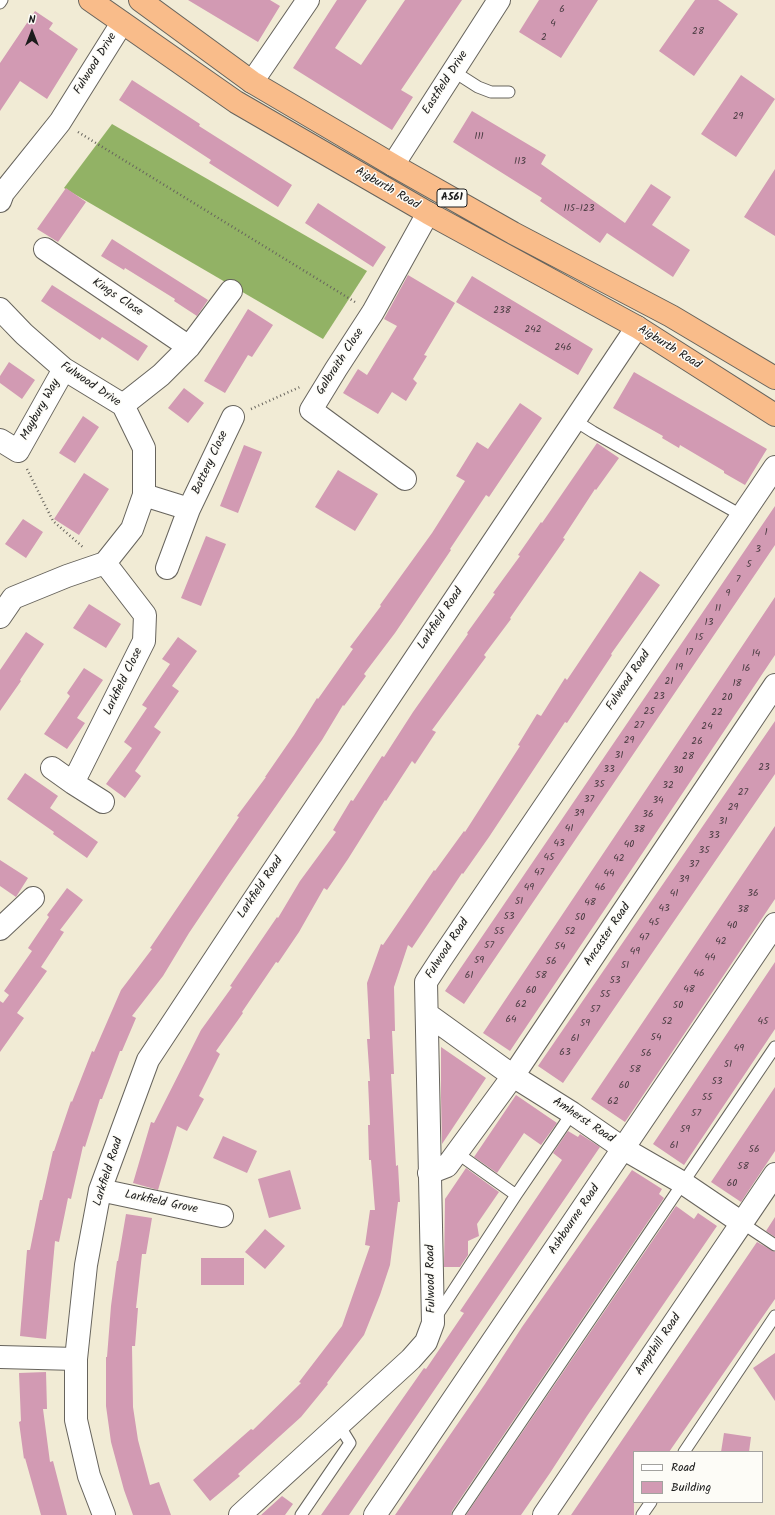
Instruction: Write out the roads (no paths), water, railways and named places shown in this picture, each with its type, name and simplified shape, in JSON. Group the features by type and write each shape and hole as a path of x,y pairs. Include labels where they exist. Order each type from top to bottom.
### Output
{"highway":[{"name":"Aigburth Road","path":"90,0 236,102 428,213 637,327 775,415"},
{"name":"Aigburth Road","path":"150,3 252,82 393,165 671,316 775,378"}],"street":[{"path":"252,82 308,0"},
{"name":"Eastfield Drive","path":"393,165 499,0"},
{"name":"Fulwood Drive","path":"0,201 3,193 60,122 122,23"},
{"name":"Galbraith Close","path":"404,479 310,410 373,312 428,213"},
{"name":"Kings Close","path":"45,249 189,347"},
{"path":"123,405 161,375 189,347 231,291"},
{"name":"Fulwood Drive","path":"0,309 24,334 64,369 123,405 144,448 144,495 132,530 105,563"},
{"name":"Larkfield Road","path":"104,1515 89,1476 76,1420 76,1359 86,1265 100,1190 148,1060 250,904 637,327"},
{"name":"Maybury Way","path":"0,440 18,451 64,369"},
{"name":"Battery Close","path":"167,568 190,509 233,417"},
{"name":"Fulwood Road","path":"240,1515 411,1359 426,1342 433,1323 426,982 775,467"},
{"name":"Battery Close","path":"144,495 190,509"},
{"path":"0,617 13,598 105,563"},
{"name":"Larkfield Close","path":"74,783 144,641 145,615 105,563"},
{"name":"Ancaster Road","path":"429,1173 447,1166 513,1076 775,685"},
{"path":"52,768 103,802"},
{"path":"0,929 33,898"},
{"name":"Ashbourne Road","path":"375,1515 775,924"},
{"name":"Amherst Road","path":"426,1014 513,1076 742,1222"},
{"name":"Ampthill Road","path":"544,1515 775,1174"},
{"name":"Larkfield Grove","path":"100,1190 222,1216"},
{"path":"0,1357 76,1359"}],"lane":[{"path":"453,71 478,88 491,92 509,92"},
{"path":"574,420 741,516"},
{"path":"458,1515 775,1047"},
{"path":"433,1323 516,1194 572,1113"},
{"path":"457,1153 516,1194"},
{"path":"742,1222 775,1245"},
{"path":"685,1451 775,1316"},
{"path":"301,1515 350,1443 339,1425"},
{"path":"642,1515 650,1503"}]}
